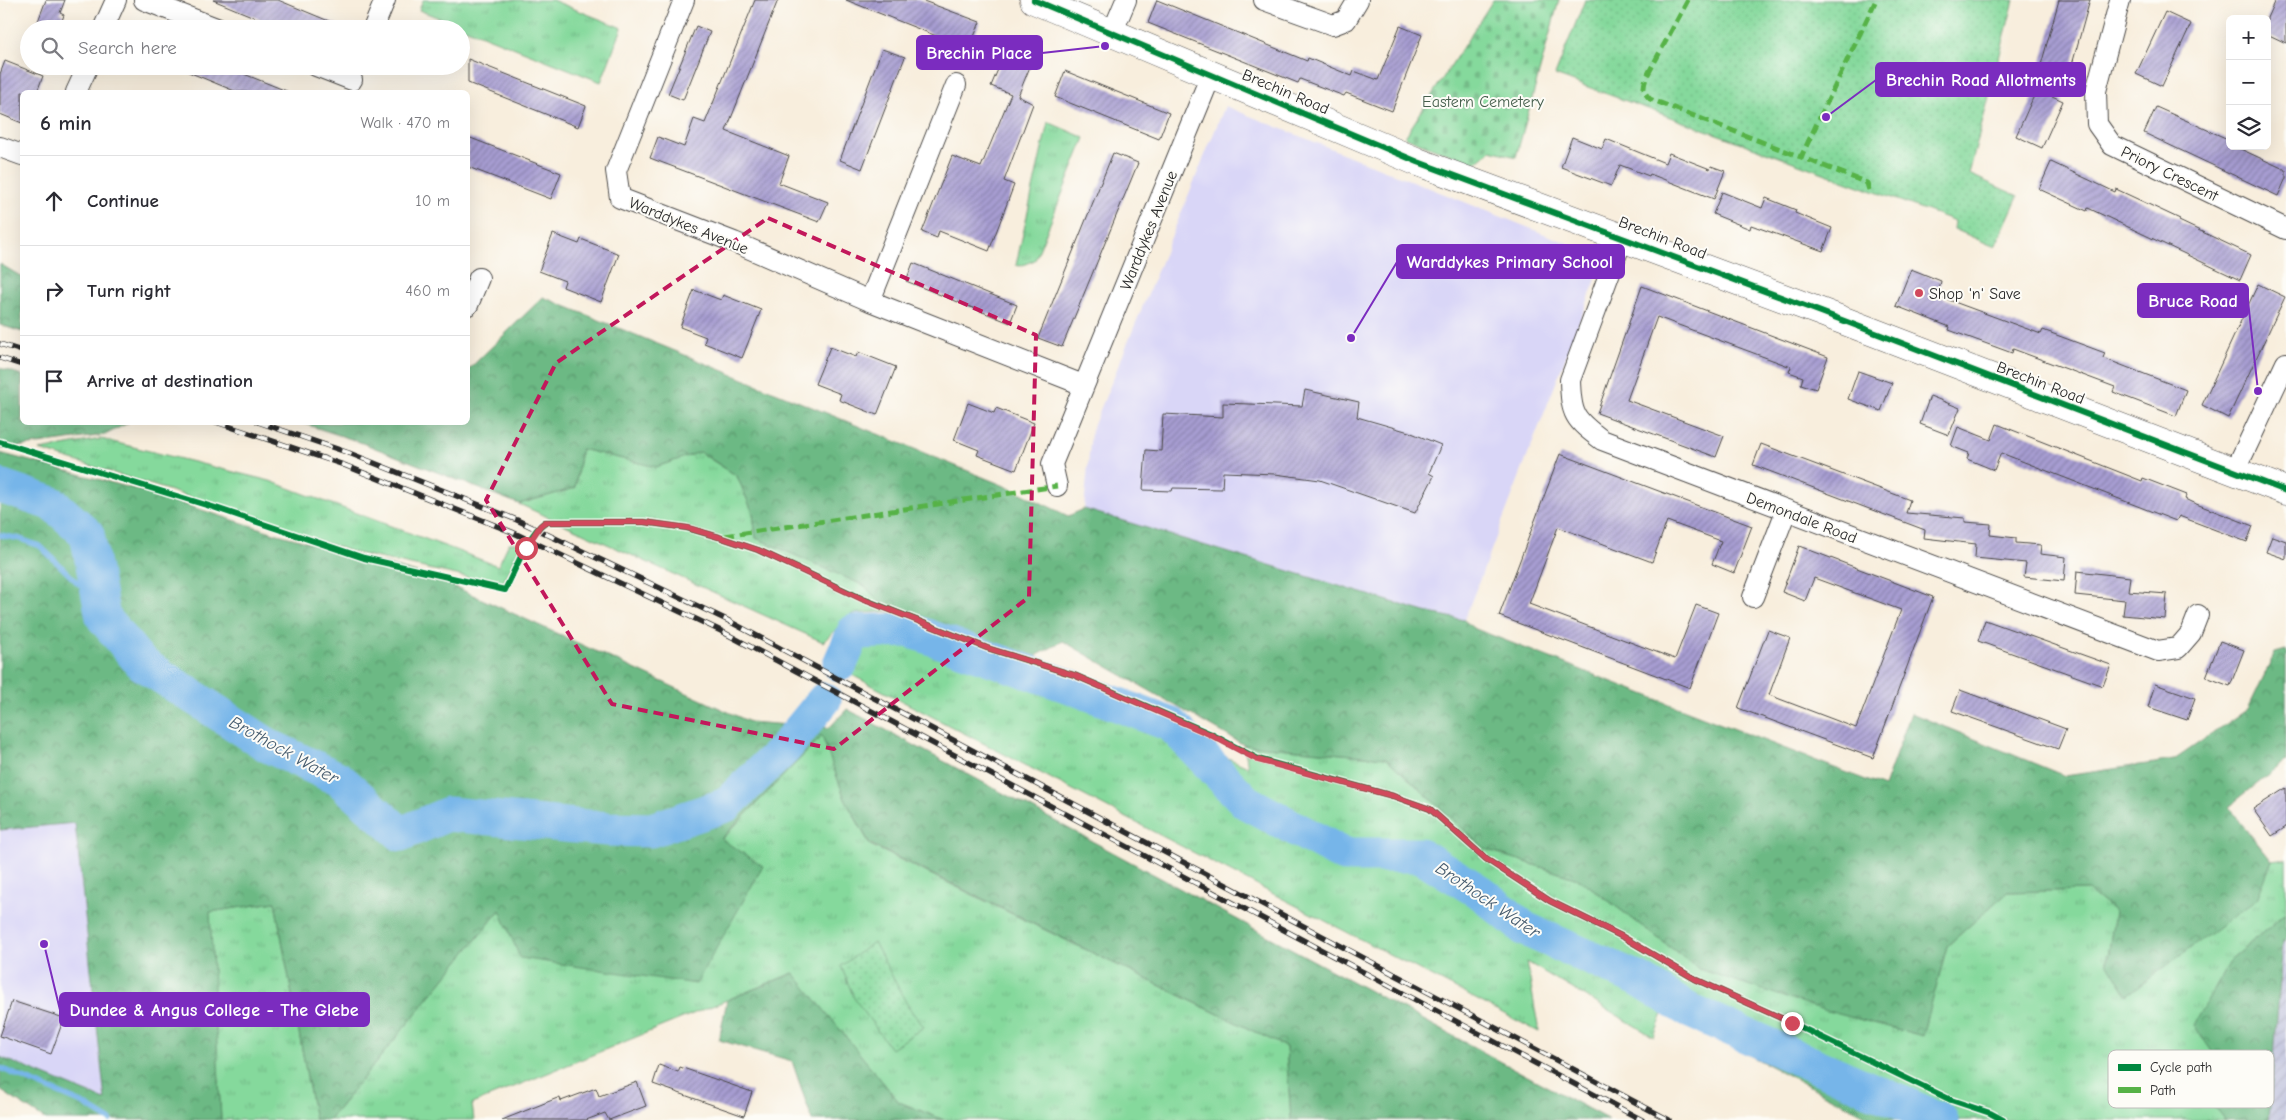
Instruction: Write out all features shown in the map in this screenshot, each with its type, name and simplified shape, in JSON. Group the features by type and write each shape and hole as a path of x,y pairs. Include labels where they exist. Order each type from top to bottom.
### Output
{"street":[{"path":"108,20 116,0"},
{"path":"144,0 196,20"},
{"path":"377,20 385,0"},
{"name":"Warddykes Avenue","path":"684,0 616,171 620,198 734,242 870,301 1084,386"},
{"name":"Brechin Road","path":"1034,0 1418,162 1624,237 2286,491"},
{"path":"1112,33 1126,0"},
{"path":"1264,0 1333,25 1346,20 1358,0"},
{"name":"Priory Crescent","path":"2120,0 2096,91 2096,124 2112,145 2286,229"},
{"path":"77,90 84,75"},
{"path":"340,75 353,80"},
{"name":"Warddykes Avenue","path":"1057,486 1052,464 1211,75"},
{"path":"870,301 956,85"},
{"path":"0,147 20,155"},
{"name":"Demondale Road","path":"1624,237 1570,380 1570,401 1578,422 1602,440 2158,651 2178,648 2190,633 2198,615"},
{"path":"470,300 479,278"},
{"path":"2235,471 2286,363"},
{"path":"1753,597 1786,511"}],"highlighted area":[{"path":"768,218 1036,335 1029,597 834,749 612,704 486,500 556,363"}],"shaded area":[{"path":"1225,106 1592,253 1598,272 1595,282 1464,620 1425,612 1084,509 1091,432"},
{"path":"75,822 105,1101 0,1057 0,830"},
{"path":"2283,940 2286,940 2286,1120 2269,1120 2270,1108 2274,1108 2274,1056"}],"green space":[{"path":"423,0 552,0 622,28 601,82 470,30 470,20 444,20 419,10"},
{"name":"Eastern Cemetery","path":"1493,0 1559,0 1516,157 1491,150 1474,164 1405,137"},
{"path":"1585,0 2014,0 1969,174 2018,196 1995,247 1954,229 1955,221 1555,75"},
{"path":"1048,122 1085,138 1035,260 1020,266 1016,265"},
{"path":"0,264 20,276 20,331 0,325"},
{"path":"543,297 1017,491 1068,516 1084,509 1425,612 1464,620 1473,628 1884,787 1911,713 2065,776 2174,760 2248,709 2275,653 2286,650 2286,761 2228,807 2272,861 2257,899 2127,995 2107,962 2115,912 2088,890 2007,892 1947,946 1923,1036 1827,1011 1699,969 1581,880 1485,849 1386,758 1244,745 1063,641 1036,656 887,611 865,586 756,538 753,513 737,476 700,452 656,467 581,449 575,488 519,504 357,441 308,425 470,425 470,368"},
{"path":"0,368 20,374 20,425 124,425 105,435 0,449"},
{"path":"101,439 270,481 498,566 509,543 523,543 502,585 356,553 171,491 40,450"},
{"path":"581,449 656,467 699,452 737,476 753,513 756,538 865,586 887,611 852,614 823,642 519,504 575,488"},
{"path":"0,453 135,489 278,534 438,579 750,722 829,728 847,709 1609,1120 1291,1120 1286,1047 870,844 845,799 822,736 721,839 763,866 696,984 520,958 500,910 329,1120 315,1120 275,902 210,912 221,1120 46,1120 0,1090 0,1057 105,1100 75,823 0,830"},
{"path":"911,640 1166,730 1248,767 1244,745 1386,758 1485,849 1581,880 1699,969 1923,1035 1947,946 2007,892 2088,890 2115,912 2107,962 2256,899 2272,861 2286,859 2286,913 2231,959 2218,1050 2108,1050 2108,1108 2215,1108 2225,1120 1959,1120 1718,1010 1720,1040 1665,1009 1654,1037 1527,962 1539,1032 848,673 862,641"},
{"path":"822,736 845,799 870,845 1286,1047 1291,1120 944,1120 899,1102 793,973 472,1104 474,1120 329,1120 500,910 721,840"},
{"path":"275,902 315,1120 221,1120 209,912"},
{"path":"2286,913 2286,940 2283,940 2274,1056 2274,1050 2211,1050 2194,1025 2231,959"},
{"path":"874,942 909,1008 924,1027 891,1049 854,998 841,966"},
{"path":"794,973 899,1102 944,1120 812,1120 792,1061 719,1040 727,1000"},
{"path":"1717,1010 1959,1120 1875,1120 1720,1040"},
{"path":"2215,1108 2270,1108 2269,1120 2225,1120"}],"building":[{"path":"46,0 65,0 60,13 64,15 62,20 38,20"},
{"path":"213,0 278,0 326,20 261,20"},
{"path":"755,0 778,0 726,131 789,156 779,183 828,202 819,222 650,158 658,137 684,147 694,119 705,123"},
{"path":"846,0 921,0 980,22 969,49"},
{"path":"1157,0 1307,61 1308,58 1352,76 1354,71 1378,80 1400,26 1422,35 1392,111 1346,93 1344,96 1300,79 1298,83 1148,23"},
{"path":"2059,0 2090,0 2070,72 2041,65"},
{"path":"2275,0 2286,0 2286,43 2271,36 2271,15 2268,15"},
{"path":"2165,12 2191,24 2162,86 2136,74"},
{"path":"696,26 710,32 683,100 668,94"},
{"path":"1010,41 1036,52 1018,96 1033,104 1004,181 1014,185 989,251 939,231 937,238 922,232 952,156 981,167 1011,94 991,86"},
{"path":"882,49 905,57 862,169 840,160"},
{"path":"470,60 586,106 578,127 468,83"},
{"path":"5,61 20,67 20,75 43,76 38,90 20,90 20,122 0,114 0,74"},
{"path":"1065,71 1169,113 1159,139 1055,97"},
{"path":"196,75 246,75 284,90 232,90"},
{"path":"2037,89 2063,101 2042,148 2016,136"},
{"path":"2156,107 2226,138 2226,150 2243,150 2286,170 2286,178 2278,196 2144,133"},
{"path":"1572,137 1602,149 1606,139 1665,163 1669,153 1710,169 1711,166 1725,171 1714,199 1650,174 1649,176 1620,165 1611,186 1561,167"},
{"path":"470,138 561,173 551,199 470,168"},
{"path":"1113,153 1138,163 1062,347 1038,338"},
{"path":"2051,162 2115,192 2116,189 2251,255 2240,280 2088,208 2087,211 2039,189"},
{"path":"1722,192 1762,208 1766,198 1796,210 1795,213 1832,228 1823,251 1751,225 1750,229 1713,214"},
{"path":"553,234 579,244 581,239 619,254 601,302 563,287 565,281 539,271"},
{"path":"913,263 1017,305 1010,323 906,281"},
{"path":"1911,269 1941,281 1938,296 2041,334 2043,330 2105,353 2103,358 2186,390 2176,416 2113,392 2115,387 2013,349 2012,353 1949,330 1950,327 1896,306"},
{"path":"2258,284 2285,297 2228,418 2202,405"},
{"path":"1642,286 1828,357 1816,389 1801,384 1803,377 1789,372 1791,367 1657,317 1627,400 1724,436 1716,457 1597,413"},
{"path":"694,290 721,300 723,295 761,310 742,358 704,343 706,337 680,327"},
{"path":"830,347 856,357 858,352 896,367 877,415 839,400 841,394 815,384"},
{"path":"1858,371 1892,383 1881,411 1848,399"},
{"path":"1305,390 1359,402 1357,417 1409,432 1441,445 1429,473 1434,476 1415,513 1320,480 1275,474 1223,472 1222,489 1173,488 1172,491 1143,490 1146,450 1161,451 1163,414 1223,417 1223,403 1302,406"},
{"path":"1930,396 1960,408 1949,435 1920,424"},
{"path":"968,403 994,413 996,408 1034,423 1016,470 977,455 979,450 954,440"},
{"path":"1997,424 2142,481 2143,478 2187,495 2185,499 2191,502 2253,526 2247,542 2179,516 2176,521 2001,453 1994,470 1967,459 1969,453 1951,446 1958,427 1991,440"},
{"path":"1761,444 1910,500 1906,513 1965,518 1965,522 1991,524 1990,535 2016,538 2016,543 2041,545 2040,554 2066,557 2064,581 2024,577 2026,563 1975,558 1976,544 1924,538 1925,530 1753,465"},
{"path":"1560,454 1752,526 1734,573 1712,564 1721,541 1667,521 1652,562 1558,527 1529,604 1675,659 1696,605 1718,613 1690,688 1499,616"},
{"path":"2272,536 2286,541 2286,559 2266,552"},
{"path":"1799,546 1933,597 1873,758 1738,708 1768,630 1790,638 1769,695 1856,728 1901,610 1814,578 1805,601 1782,592"},
{"path":"2077,571 2130,577 2128,591 2167,594 2165,619 2123,615 2125,600 2075,595"},
{"path":"1985,620 2111,665 2103,686 1978,641"},
{"path":"2220,641 2244,650 2230,686 2206,677"},
{"path":"2155,684 2195,698 2187,720 2148,707"},
{"path":"1960,690 2066,729 2058,749 1952,711"},
{"path":"2286,788 2286,827 2272,836 2253,809"},
{"path":"12,1001 64,1018 51,1054 0,1036"},
{"path":"659,1065 678,1072 680,1067 752,1092 744,1116 653,1084"},
{"path":"637,1082 646,1106 609,1120 605,1113 586,1120 502,1120 560,1097 561,1101 596,1088 599,1096"}],"waterway":[{"name":"Brothock Water","path":"0,486 53,504 87,534 103,617 141,663 269,746 339,779 401,834 448,814 608,829 651,830 726,805 785,748 824,700"},
{"path":"0,535 40,546 79,584 98,589"},
{"name":"Brothock Water","path":"840,664 854,632 909,630 1072,687 1172,725 1246,802 1344,855 1420,855 1483,894 1525,929 1638,979 1690,1011 1941,1120"},
{"path":"0,1068 82,1103 110,1120"}],"railway":[{"path":"0,344 20,350"},
{"path":"0,358 20,364"},
{"path":"225,425 344,465 512,532 721,631 1642,1120"},
{"path":"267,425 349,453 517,520 727,620 1669,1120"}],"marked path":[{"path":"1688,0 1647,76 1644,88 1647,96 1650,99 1801,157"},
{"path":"1869,190 1867,183 1801,157 1876,0"},
{"path":"725,536 1057,486"}],"cycle path":[{"path":"1034,0 1418,162 1821,312 2286,491"},
{"path":"0,442 216,508 364,558 505,590 522,553 533,535 545,522 644,522 687,528 758,550 863,599 987,648 1074,675 1209,733 1258,759 1393,796 1430,809 1486,859 1550,901 1623,937 1695,979 1792,1023 1951,1100 1990,1113 2003,1120"}],"place":[{"name":"Brechin Place","path":"1105,46"},
{"name":"Brechin Road Allotments","path":"1826,117"},
{"name":"Shop 'n' Save","path":"1919,293"},
{"name":"Warddykes Primary School","path":"1351,338"},
{"name":"Bruce Road","path":"2258,391"},
{"name":"Dundee & Angus College - The Glebe","path":"44,944"}],"route":[{"path":"526,548 540,526 545,522 602,521 644,522 688,528 758,550 862,599 987,648 1074,675 1209,734 1258,760 1393,796 1430,809 1486,859 1550,901 1623,937 1695,979 1792,1023"}]}
